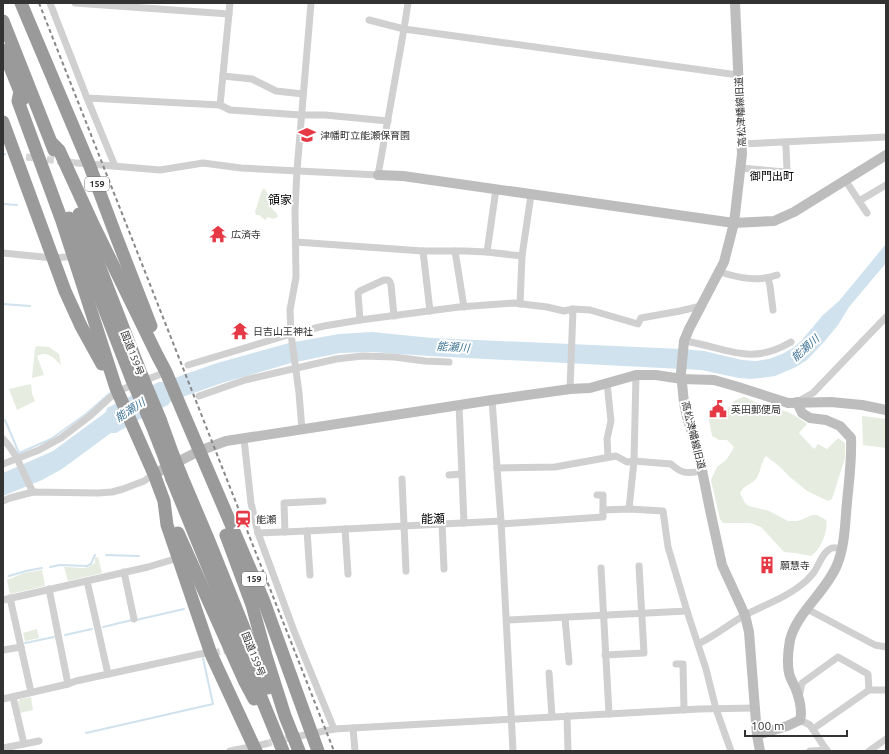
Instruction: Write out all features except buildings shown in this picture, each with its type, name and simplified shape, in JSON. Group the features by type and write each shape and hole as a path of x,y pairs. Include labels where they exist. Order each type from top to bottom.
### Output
{"highway":[{"name":"159","path":"21,3 111,239 158,343 166,372"},
{"name":"国道159号","path":"3,21 52,143 137,378"},
{"name":"国道159号","path":"3,50 155,421 283,751"},
{"name":"159","path":"20,91 18,101 62,221 117,392"},
{"name":"159","path":"3,122 21,157 59,257 65,291 81,326 117,392 245,682 276,745 283,751"},
{"name":"159","path":"52,143 59,150 92,222 166,372 263,599 273,639 306,734 318,751"},
{"name":"159","path":"205,464 212,494 252,605 285,716 299,751"},
{"name":"国道159号","path":"177,477 209,541 294,751"},
{"name":"159","path":"164,501 167,525 212,654 259,747"}],"street":[{"path":"50,3 86,98 115,166"},
{"path":"75,3 229,14"},
{"path":"220,104 230,3"},
{"path":"302,430 300,393 290,310 296,276 295,210 297,170 311,3"},
{"path":"378,175 408,3"},
{"name":"高松津幡線旧道","path":"735,3 742,154 734,223 720,272 689,329 684,343 682,376 687,417 703,471 722,565 745,615 749,632 760,751"},
{"path":"369,20 404,29 738,75"},
{"path":"223,76 252,79 276,91 303,94"},
{"path":"86,98 220,104 230,110 301,115 325,115 388,121"},
{"path":"741,144 886,137"},
{"path":"740,168 785,172 787,170 786,147 784,142"},
{"path":"83,164 160,170 203,163 241,168 403,176 734,223 774,221 794,212 886,155"},
{"path":"845,180 867,213"},
{"path":"859,201 886,184"},
{"path":"487,252 496,189"},
{"path":"520,304 522,256 531,195"},
{"path":"296,242 423,251 487,252 522,256"},
{"path":"423,251 430,311"},
{"path":"455,251 464,307"},
{"path":"3,253 59,257"},
{"path":"720,272 752,279 768,278 777,275"},
{"path":"768,278 772,310"},
{"path":"360,320 358,293 384,280 388,280 391,285 394,316"},
{"path":"188,365 324,326 464,307 514,303 547,307 564,311 573,309 590,310 638,324 641,318 701,306"},
{"path":"570,390 573,309"},
{"path":"797,402 813,393 886,317"},
{"path":"684,343 693,342 727,352 758,355 780,348 791,342"},
{"path":"199,396 245,380 336,359 363,356 449,362"},
{"path":"3,464 18,460 61,438 90,416 117,392 166,372"},
{"path":"3,501 32,491 112,492 144,481 154,474 199,451 226,441 492,400 590,388 636,375 682,376 714,380 788,403 831,402 862,405 886,410"},
{"path":"629,508 634,461 636,375"},
{"path":"607,383 611,421 607,439 608,457"},
{"path":"492,400 507,620 513,751"},
{"path":"797,402 802,413 810,418 826,420 840,426 851,438 852,454 845,530 837,566 795,626 790,640 787,658 789,674 799,697 801,715 800,720"},
{"path":"459,406 464,523"},
{"path":"3,439 10,446 18,460 32,491"},
{"path":"244,439 251,503 258,533 294,632 334,729"},
{"path":"497,468 555,467 616,456 627,462 634,461 671,464 678,471 689,473 703,471"},
{"path":"449,475 461,474"},
{"path":"402,479 406,571"},
{"path":"258,533 603,517 603,495 597,495"},
{"path":"285,532 284,503 323,501"},
{"path":"603,510 629,508 663,511 668,547 706,669 716,709 731,751"},
{"path":"442,524 444,569"},
{"path":"345,529 348,574"},
{"path":"307,531 310,575"},
{"path":"698,644 745,615 786,596 814,573 821,559 829,550 834,547 841,549"},
{"path":"31,692 20,646 6,599 148,567 178,558"},
{"path":"605,655 644,653 639,566"},
{"path":"601,568 609,714"},
{"path":"124,572 134,619"},
{"path":"87,580 108,674"},
{"path":"49,589 68,684"},
{"path":"807,609 875,645 886,647"},
{"path":"507,620 687,611"},
{"path":"565,618 569,662"},
{"path":"3,650 20,646"},
{"path":"3,699 76,681 205,653 212,654"},
{"path":"799,697 802,683 838,657 868,674 869,690"},
{"path":"676,664 683,664 684,710"},
{"path":"549,673 552,717"},
{"path":"813,729 869,690 886,690"},
{"path":"13,697 24,744"},
{"path":"306,734 334,729 684,710 756,708"},
{"path":"567,716 568,751"},
{"path":"800,720 810,725 827,750"},
{"path":"758,735 787,726 800,720"},
{"path":"353,728 355,751"},
{"path":"874,750 886,739"},
{"path":"3,749 39,741"},
{"path":"230,751 259,747"},
{"path":"810,751 827,750"}],"shaded area":[{"path":"264,188 270,198 268,204 278,217 273,219 268,217 265,220 259,215 256,215 255,211"},
{"path":"37,346 49,347 59,354 61,365 48,354 41,354 37,356 44,375 32,378 35,348"},
{"path":"31,384 32,394 35,401 17,410 9,389"},
{"path":"743,397 751,399 766,407 795,415 807,424 799,433 814,449 818,444 827,449 838,438 845,443 845,458 832,499 828,501 807,491 766,456 757,478 740,493 745,503 749,506 769,511 788,521 798,521 812,515 817,515 826,520 827,524 823,540 818,550 811,556 784,552 761,527 750,523 723,523 720,519 711,480 717,467 726,460 734,447 727,440 719,440 712,436 708,415 713,415 727,409 734,401"},
{"path":"862,416 886,419 886,448 863,445"},
{"path":"98,557 102,573 68,581 64,567 89,567 95,563 95,558"},
{"path":"42,570 45,586 10,594 7,580 24,573"},
{"path":"37,629 39,638 25,641 23,633"},
{"path":"31,697 33,710 20,713 18,702 20,699"}],"water":[{"name":"能瀬川","path":"886,244 886,263 849,307 838,325 824,342 807,360 796,367 775,376 751,379 701,370 371,352 340,353 291,363 222,383 171,401 168,405 116,433 111,433 62,469 42,480 3,496 3,473 53,451 106,412 107,408 159,382 165,382 217,363 289,343 339,334 372,332 432,338 682,349 704,351 742,360 756,361 769,359 793,348 801,341 823,315 839,301"}],"waterway":[{"path":"3,204 17,205"},
{"path":"3,304 30,306"},
{"path":"5,420 19,453 51,439 86,414 110,393"},
{"path":"50,567 60,565 87,566 91,564 95,555"},
{"path":"106,555 139,556"},
{"path":"9,576 42,568"},
{"path":"136,620 184,609"},
{"path":"103,627 132,620"},
{"path":"65,635 92,629"},
{"path":"25,643 54,637"},
{"path":"86,733 213,704 203,658"}],"tunnel":[{"path":"26,157 77,163"},
{"path":"213,653 232,649"},
{"path":"265,744 296,736"}],"railway":[{"path":"39,3 334,751"}],"place":[{"name":"津幡町立能瀬保育園","path":"307,135"},
{"name":"広済寺","path":"218,234"},
{"name":"日吉山王神社","path":"240,331"},
{"name":"英田郵便局","path":"718,409"},
{"name":"能瀬","path":"243,519"},
{"name":"願慧寺","path":"767,565"}],"district":[{"name":"御門出町","path":"772,176"},
{"name":"領家","path":"280,200"},
{"name":"能瀬","path":"433,519"}]}
